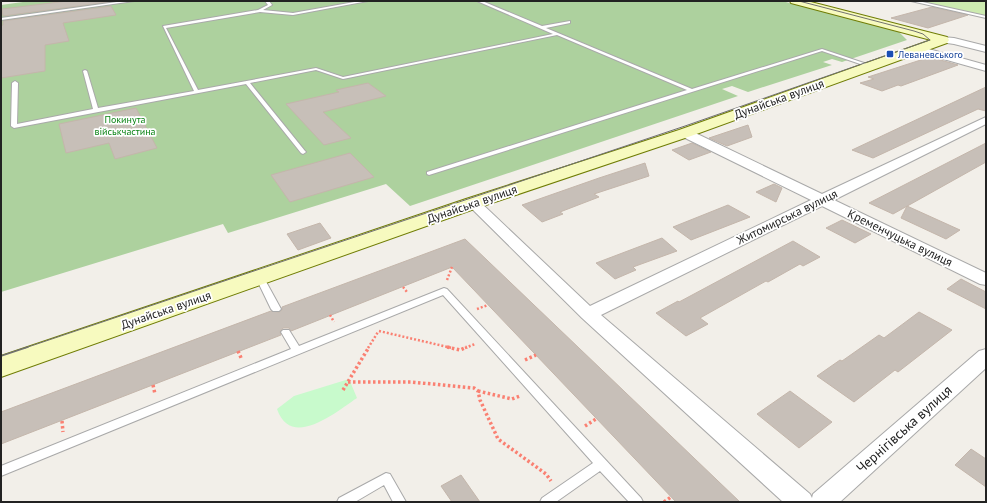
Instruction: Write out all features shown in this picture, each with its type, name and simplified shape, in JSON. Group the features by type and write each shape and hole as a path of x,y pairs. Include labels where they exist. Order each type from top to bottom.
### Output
{"street":[{"path":"795,1 943,40 954,41 986,49"},
{"name":"Дунайська вулиця","path":"1,367 473,203 685,133 943,40"},
{"path":"918,49 986,68"},
{"name":"Житомирська вулиця","path":"588,314 986,120"},
{"name":"Кременчуцька вулиця","path":"685,133 986,280"},
{"path":"473,203 588,314 801,502"},
{"name":"Чернігівська вулиця","path":"822,502 986,356"}],"lane":[{"path":"1,19 132,1"},
{"path":"259,11 270,5 267,1"},
{"path":"197,92 164,27 259,11 293,14 366,1"},
{"path":"479,1 693,91"},
{"path":"913,1 986,17"},
{"path":"542,27 569,22"},
{"path":"15,83 14,126 316,69 325,70 343,78 558,34"},
{"path":"429,173 822,50 871,66"},
{"path":"85,71 96,110"},
{"path":"247,82 304,152"},
{"path":"260,278 276,309"},
{"path":"1,471 444,291 637,502"},
{"path":"286,332 296,350"},
{"path":"546,502 601,464"},
{"path":"343,502 386,478 400,502"}],"path":[{"path":"371,320 379,331 460,350 488,339"},
{"path":"343,390 379,331"},
{"path":"348,382 411,382 474,388 478,391 512,399 535,391"},
{"path":"478,391 486,414 498,439 546,474 561,492"},
{"path":"664,502 671,497"}],"green space":[{"name":"Покинута військчастина","path":"30,1 782,1 898,31 907,40 842,62 832,59 823,62 832,65 748,92 732,86 722,89 738,96 410,206 386,184 228,233 223,224 1,292 1,5"},
{"path":"919,1 986,1 986,17"},
{"path":"349,379 357,398 338,411 314,424 303,427 292,427 284,421 277,409 294,396"}],"building":[{"path":"67,1 109,2 3,16 2,9"},
{"path":"111,6 116,15 63,23 69,41 45,45 45,71 1,78 1,26 3,25 3,21"},
{"path":"932,7 968,15 928,28 891,18"},
{"path":"930,57 958,65 901,86 898,85 882,91 860,83 874,79 868,77"},
{"path":"368,83 386,96 323,112 351,138 324,145 286,104 339,92 336,90"},
{"path":"986,87 986,111 978,109 873,158 852,150"},
{"path":"136,108 157,148 115,159 109,143 66,153 59,124"},
{"path":"748,125 752,137 727,146 709,138"},
{"path":"692,143 711,152 689,160 672,150"},
{"path":"986,143 986,162 893,214 869,203"},
{"path":"350,153 374,177 290,202 271,175"},
{"path":"645,163 649,176 594,194 599,197 560,212 563,214 542,222 522,205 599,178"},
{"path":"774,184 782,188 776,202 756,192"},
{"path":"728,205 750,217 691,240 673,227"},
{"path":"907,206 960,230 946,239 901,218"},
{"path":"842,220 871,234 855,243 826,228"},
{"path":"320,223 331,238 298,250 287,234"},
{"path":"662,238 677,251 633,267 636,270 615,279 596,263"},
{"path":"465,239 740,502 676,502 452,267 291,331 289,328 283,328 280,332 281,335 1,444 1,412 271,311 279,312 282,310 282,307"},
{"path":"793,241 820,257 803,266 800,264 768,282 766,281 700,318 708,324 686,336 656,313 678,301 679,302"},
{"path":"961,279 986,292 986,309 947,289"},
{"path":"919,312 952,330 898,372 895,370 854,402 817,376 840,360 842,361 879,335 884,338"},
{"path":"790,391 832,422 799,448 757,414"},
{"path":"971,449 986,459 986,487 955,465"},
{"path":"461,475 480,502 452,502 441,486"}],"tram line":[{"path":"25,348 685,126 930,40 923,34 914,31 799,1"},
{"path":"1,356 25,348"}],"place":[{"name":"Леваневського","path":"890,54"}]}
